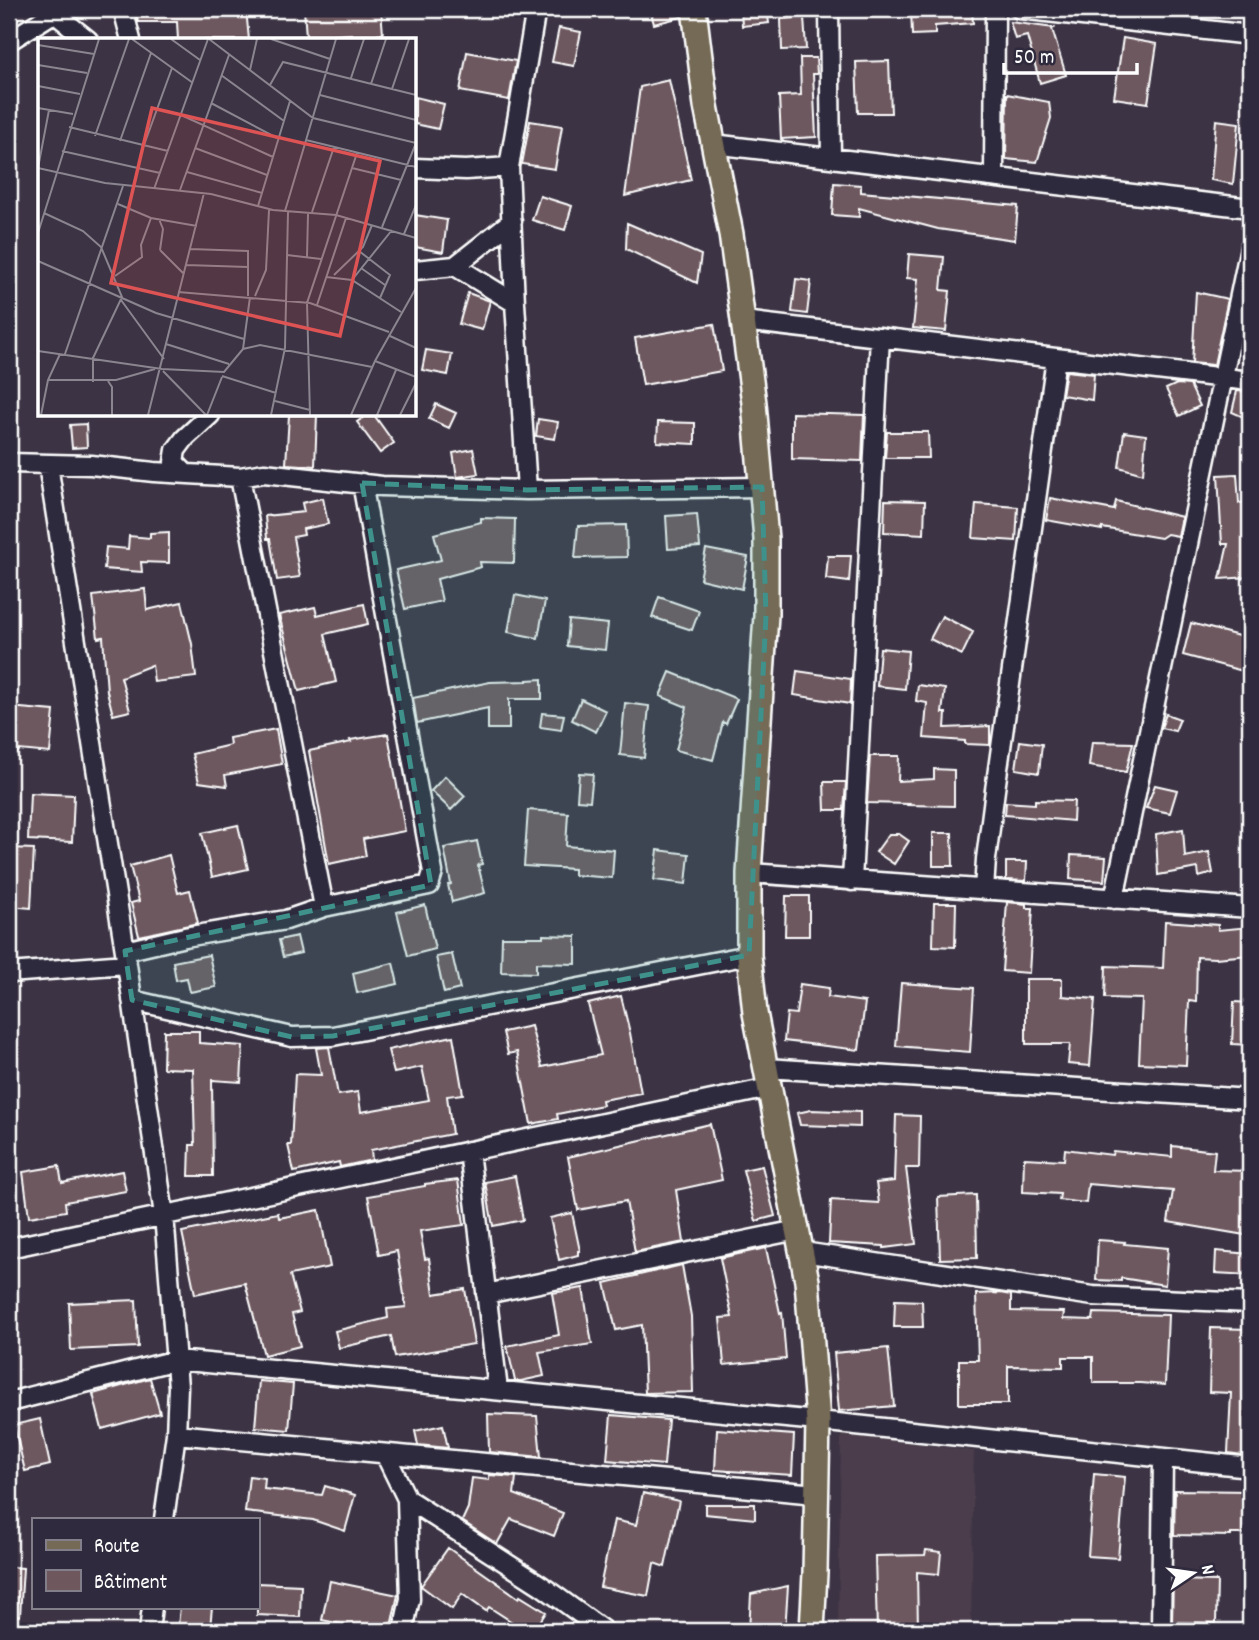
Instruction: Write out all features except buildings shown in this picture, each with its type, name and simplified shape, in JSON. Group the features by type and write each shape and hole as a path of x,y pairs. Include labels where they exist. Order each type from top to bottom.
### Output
{"main road":[{"path":"694,9 706,106 731,234 743,321 754,403 766,539 766,615 749,873 749,955 755,1013 807,1281 818,1421 812,1631"}],"street":[{"path":"123,9 130,38"},
{"path":"527,490 509,167 536,9"},
{"path":"829,9 831,158"},
{"path":"994,177 995,9"},
{"path":"1020,9 1250,35"},
{"path":"9,41 56,10 86,38"},
{"path":"713,144 1250,208"},
{"path":"416,167 466,170 509,167"},
{"path":"416,270 455,266 512,221"},
{"path":"1114,899 1250,247"},
{"path":"455,266 515,303"},
{"path":"743,321 1250,381"},
{"path":"852,881 880,337"},
{"path":"984,890 996,777 1056,358"},
{"path":"186,474 174,462 176,450 209,416"},
{"path":"9,463 91,465 240,477 264,473 382,486 527,490 762,487"},
{"path":"48,465 164,1215 178,1387 176,1434 164,1518"},
{"path":"240,477 324,907"},
{"path":"9,973 125,958 185,937 286,920 324,907 429,885 433,872 362,483"},
{"path":"749,873 1114,899 1249,905"},
{"path":"132,1000 292,1037 333,1036 749,955"},
{"path":"9,1248 469,1151 768,1078 1250,1099"},
{"path":"469,1151 498,1390"},
{"path":"486,1294 800,1241 1093,1296 1250,1303"},
{"path":"9,1402 176,1360 818,1421 1250,1467"},
{"path":"176,1434 816,1494"},
{"path":"385,1454 407,1499 410,1599 403,1631"},
{"path":"1161,1631 1163,1458"},
{"path":"407,1499 542,1586 604,1631"},
{"path":"149,1631 152,1608"}],"highlighted area":[{"path":"362,483 527,490 762,487 766,615 749,955 333,1036 292,1037 132,1000 125,951 431,885"}],"shaded area":[{"path":"841,1434 974,1451 971,1631 838,1631"}]}
